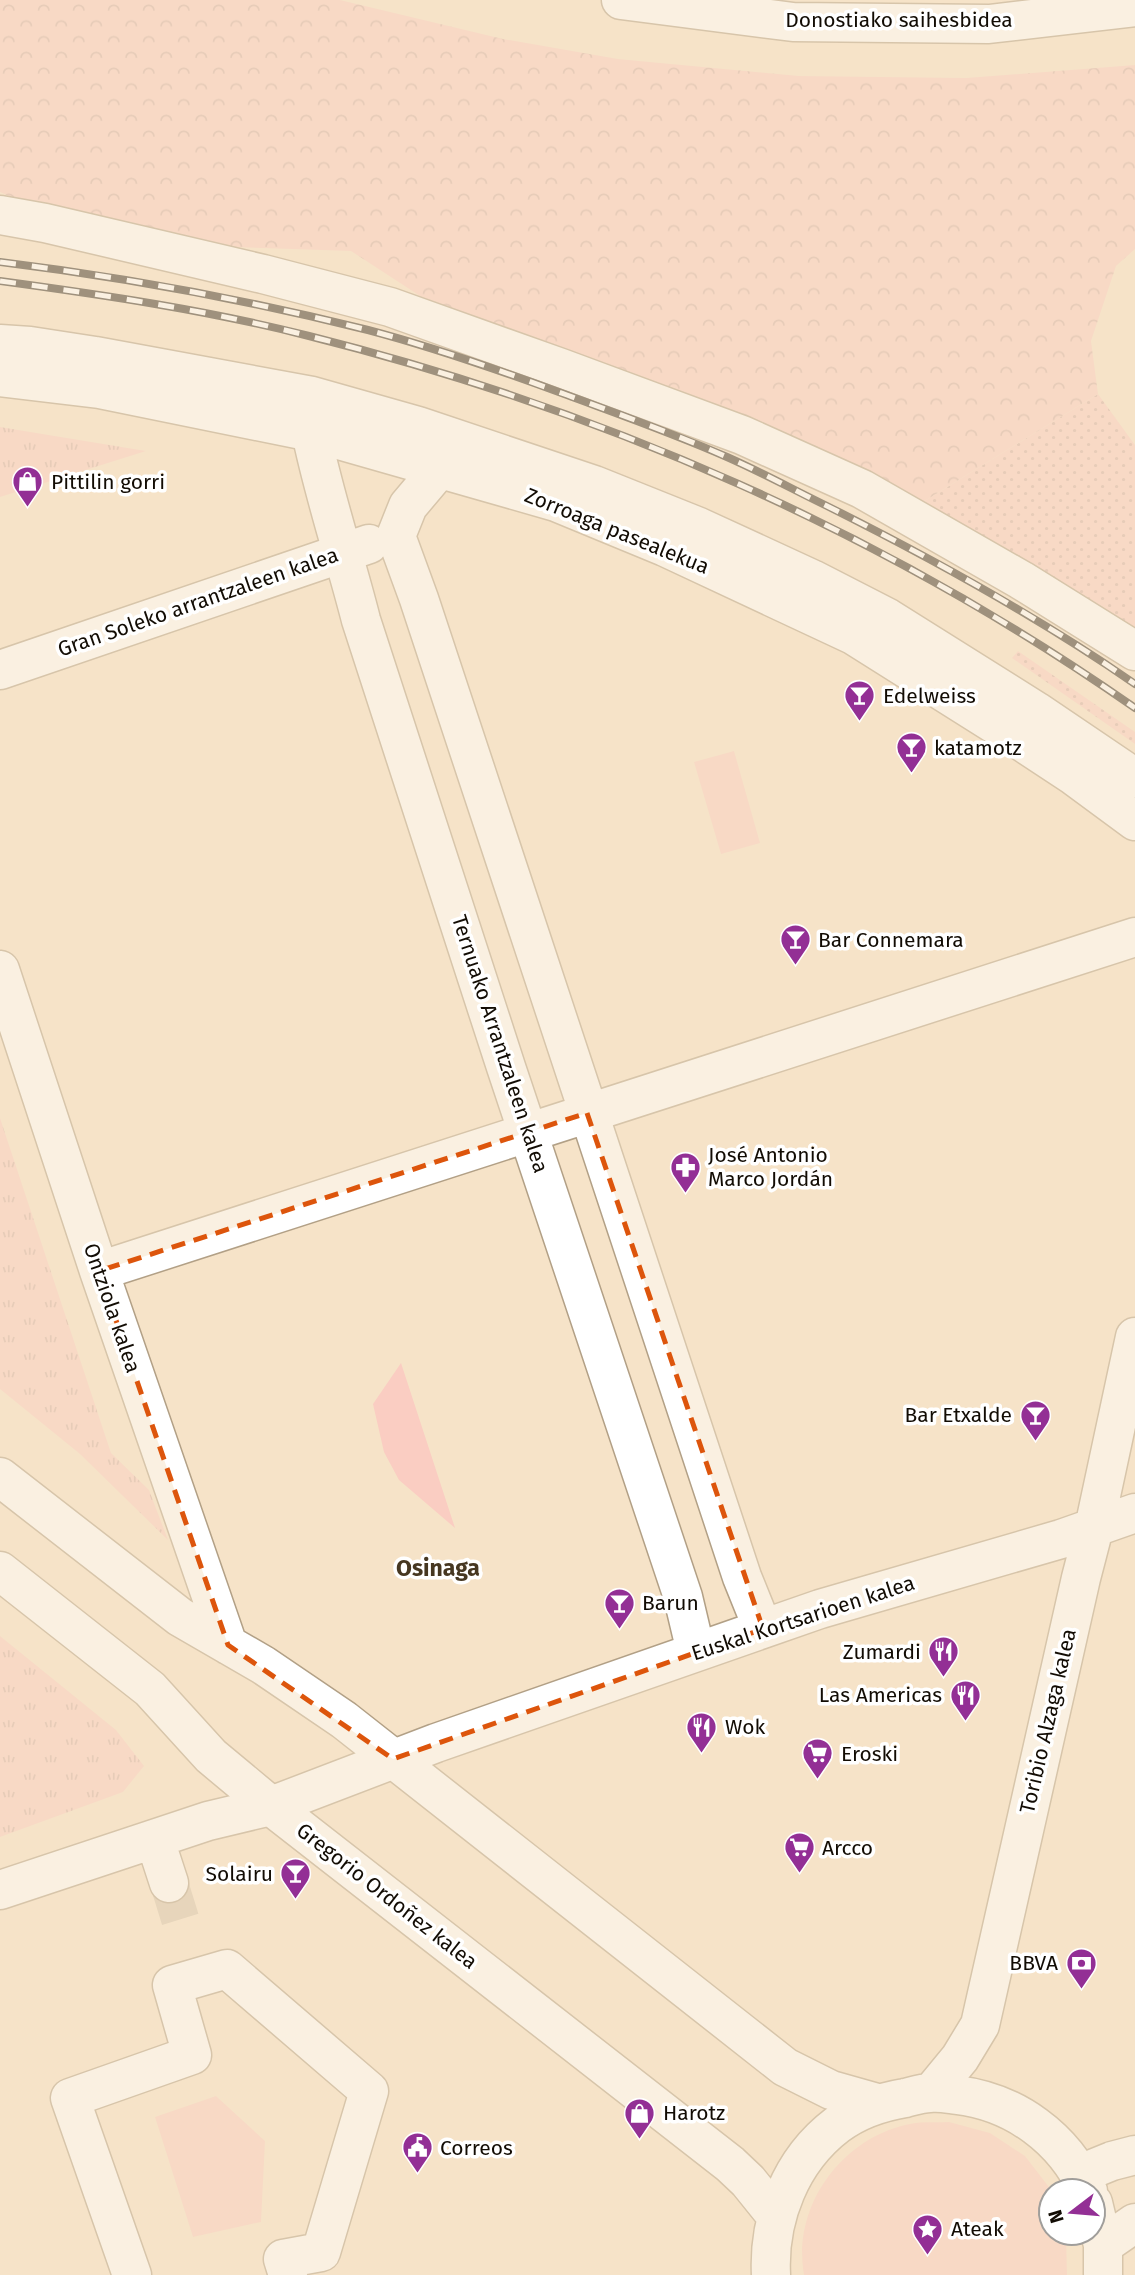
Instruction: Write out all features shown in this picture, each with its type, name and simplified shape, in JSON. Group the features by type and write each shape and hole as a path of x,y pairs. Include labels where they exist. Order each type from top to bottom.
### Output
{"main road":[{"name":"Donostiako saihesbidea","path":"621,0 793,22 989,23 1135,7"},
{"path":"0,215 225,265 390,307 742,435 862,489 1021,580 1135,651"},
{"name":"Zorroaga pasealekua","path":"0,344 95,356 312,396 457,438 594,485 699,527 812,579 888,618 1003,689 1135,778"},
{"name":"Zorroaga pasealekua","path":"0,377 99,389 311,432 556,502 665,547 853,635 1064,769 1135,821"},
{"name":"Ternuako Arrantzaleen kalea","path":"311,432 322,484 344,552 361,620 683,1597 696,1652"},
{"path":"440,468 408,506 396,536 424,612 587,1114 742,1577 764,1629"},
{"name":"Gran Soleko arrantzaleen kalea","path":"0,670 396,536"},
{"path":"99,1271 1135,937"},
{"name":"Ontziola kalea","path":"0,970 99,1271 228,1645"},
{"name":"Toribio Alzaga kalea","path":"932,2092 960,2058 980,2025 1135,1337"},
{"path":"0,1477 180,1617 320,1703 380,1757 462,1812 785,2067 831,2090 877,2103"},
{"name":"Euskal Kortsarioen kalea","path":"0,1890 208,1821 271,1806 380,1757 473,1730 820,1609 1061,1539 1135,1513"},
{"name":"Gregorio Ordoñez kalea","path":"0,1571 150,1689 211,1756 271,1806 730,2164 748,2181 777,2217"},
{"path":"462,1812 454,1799 450,1768 454,1754 473,1730"},
{"name":"Euskal Kortsarioen kalea","path":"163,1837 195,1810 204,1795 212,1773 211,1756"},
{"path":"163,1837 169,1884"},
{"path":"132,2275 70,2098 192,2055 172,1985 227,1969 369,2091 321,2252 283,2259 288,2275"},
{"path":"770,2274 772,2235 782,2198 804,2158 837,2125 877,2103 932,2092 980,2098 1020,2114 1054,2140 1079,2177"},
{"path":"1098,2177 1112,2161 1135,2155"},
{"path":"1103,2260 1135,2223"}],"highlighted area":[{"path":"587,1113 763,1629 393,1759 228,1645 99,1271"}],"green space":[{"path":"0,0 340,0 503,39 618,59 799,76 966,78 1135,65 1135,249 1116,266 1091,341 1098,394 923,502 791,437 440,309 351,251 110,243 0,192"},
{"path":"1098,394 1135,445 1135,638 923,502"},
{"path":"0,427 146,451 0,497"},
{"path":"1018,651 1135,732 1135,744 1012,658"},
{"path":"734,751 760,843 721,854 694,762"},
{"path":"0,1118 111,1453 149,1490 168,1540 80,1454 0,1389"},
{"path":"401,1363 455,1528 399,1480 384,1452 373,1404"},
{"path":"0,1636 116,1730 144,1766 123,1792 0,1837"},
{"path":"216,2096 265,2141 261,2222 193,2237 155,2117"},
{"path":"949,2122 990,2133 1025,2156 1041,2177 1037,2177 1037,2247 1066,2247 1067,2275 804,2275 802,2250 805,2226 813,2202 825,2181 841,2162 881,2133 921,2123"}],"tunnel":[{"path":"169,1883 182,1925"}],"railway":[{"path":"0,262 185,290 368,330 469,360 628,417 740,463 906,547 984,589 1135,684"},
{"path":"0,281 194,311 309,336 419,366 634,440 739,484 842,533 942,586 1040,645 1135,708"}],"place":[{"name":"Pittilin gorri","path":"28,509"},
{"name":"Edelweiss","path":"860,723"},
{"name":"katamotz","path":"911,775"},
{"name":"Bar Connemara","path":"795,967"},
{"name":"José Antonio Marco Jordán","path":"685,1194"},
{"name":"Bar Etxalde","path":"1035,1442"},
{"name":"Barun","path":"619,1630"},
{"name":"Zumardi","path":"944,1679"},
{"name":"Las Americas","path":"965,1722"},
{"name":"Wok","path":"702,1754"},
{"name":"Eroski","path":"818,1781"},
{"name":"Arcco","path":"799,1875"},
{"name":"Solairu","path":"296,1901"},
{"name":"BBVA","path":"1081,1990"},
{"name":"Harotz","path":"640,2140"},
{"name":"Correos","path":"417,2175"},
{"name":"Ateak","path":"928,2256"}],"district":[{"name":"Osinaga","path":"438,1568"}]}
